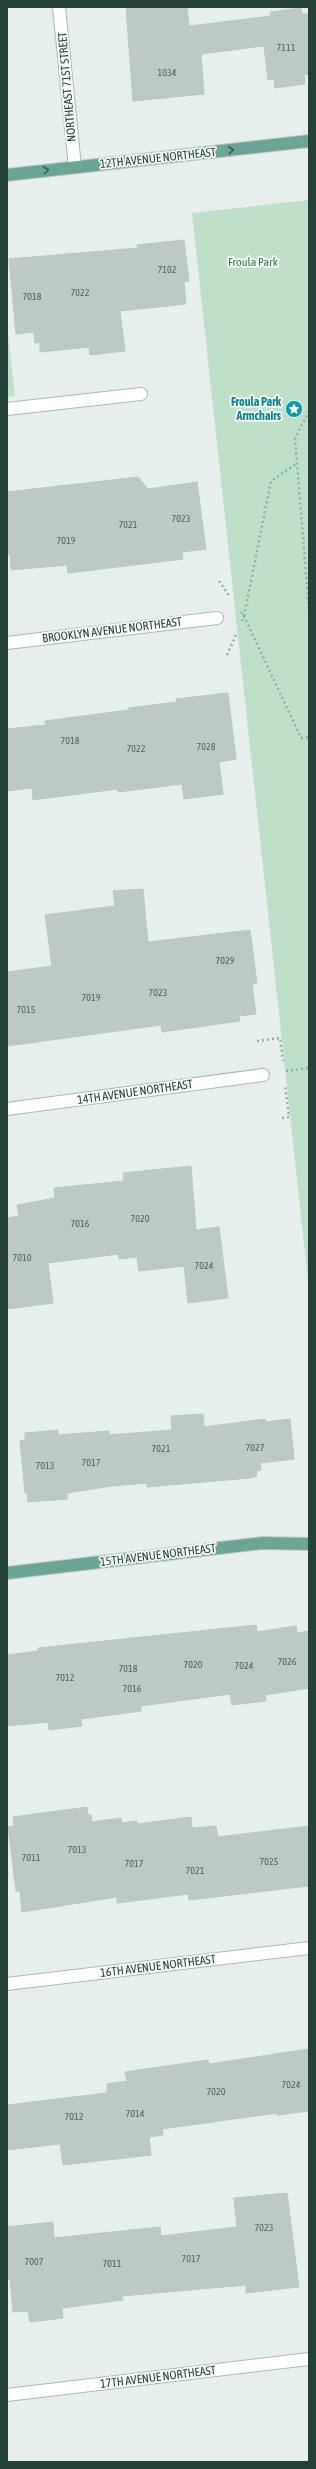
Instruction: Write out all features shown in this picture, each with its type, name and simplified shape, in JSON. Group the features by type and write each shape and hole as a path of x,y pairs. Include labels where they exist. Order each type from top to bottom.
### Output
{"main road":[{"name":"12TH AVENUE NORTHEAST","path":"7,175 309,141"},
{"name":"15TH AVENUE NORTHEAST","path":"7,1573 263,1543 309,1544"}],"street":[{"name":"NORTHEAST 71ST STREET","path":"59,7 74,167"},
{"path":"7,409 141,394"},
{"name":"BROOKLYN AVENUE NORTHEAST","path":"7,643 217,618"},
{"name":"14TH AVENUE NORTHEAST","path":"7,1109 263,1075"},
{"name":"16TH AVENUE NORTHEAST","path":"7,1984 309,1948"},
{"name":"17TH AVENUE NORTHEAST","path":"7,2395 309,2359"}],"path":[{"path":"309,411 295,438 309,611"},
{"path":"241,622 244,616 271,481 296,464"},
{"path":"219,581 231,599"},
{"path":"240,610 301,738 309,737"},
{"path":"227,655 238,629"},
{"path":"257,1041 280,1038"},
{"path":"284,1072 309,1068"}],"green space":[{"name":"Froula Park","path":"309,200 309,1290 192,213"},
{"path":"7,324 15,396 7,397"}],"building":[{"path":"126,7 187,7 189,26 271,16 270,12 301,8 302,14 309,14 309,74 304,75 305,84 275,88 274,79 268,80 264,46 201,54 204,94 133,101"},
{"path":"184,240 189,281 184,282 186,304 120,311 125,351 90,355 89,347 40,352 40,342 35,343 34,332 16,334 9,259 138,248 137,245"},
{"path":"138,477 148,489 197,482 206,549 182,552 183,559 68,573 67,565 11,570 10,554 7,554 7,492"},
{"path":"228,693 236,759 219,762 223,794 184,799 182,784 118,792 117,789 33,800 32,788 7,791 7,729 46,725 45,721 177,702 176,699"},
{"path":"143,889 148,942 250,930 257,983 252,984 256,1014 239,1016 240,1021 162,1032 161,1025 7,1046 7,972 52,966 45,915 115,906 113,891"},
{"path":"191,1166 196,1230 219,1227 228,1298 188,1303 184,1266 139,1271 137,1257 119,1259 118,1254 48,1263 53,1303 7,1309 7,1218 19,1216 17,1205 55,1198 54,1188 124,1181 123,1173"},
{"path":"203,1414 204,1427 265,1419 266,1422 290,1419 294,1459 260,1463 261,1470 256,1471 257,1476 250,1478 147,1487 147,1483 112,1486 67,1493 67,1499 28,1502 27,1493 25,1493 20,1441 25,1440 25,1433 58,1430 58,1435 109,1431 109,1435 172,1430 171,1416"},
{"path":"256,1625 257,1632 296,1626 297,1633 309,1631 309,1688 265,1695 266,1701 232,1705 230,1694 141,1706 141,1711 81,1719 82,1726 49,1730 48,1722 7,1726 7,1655 38,1651 38,1648"},
{"path":"87,1807 88,1815 91,1815 92,1822 121,1818 122,1823 137,1821 137,1824 191,1817 192,1828 216,1826 218,1837 309,1826 309,1886 189,1900 188,1894 117,1903 117,1897 22,1912 20,1891 16,1891 8,1827 14,1826 13,1817"},
{"path":"309,2049 309,2111 277,2115 277,2113 162,2129 163,2135 149,2137 151,2155 63,2165 60,2144 7,2150 7,2105 107,2093 107,2084 127,2081 125,2072 208,2060 209,2064"},
{"path":"287,2193 299,2287 246,2293 246,2285 122,2296 123,2300 62,2308 63,2318 30,2322 28,2311 13,2312 10,2279 7,2279 7,2227 53,2222 54,2238 160,2227 161,2236 237,2227 234,2198"}],"place":[{"name":"Froula Park Armchairs","path":"294,409"}]}
